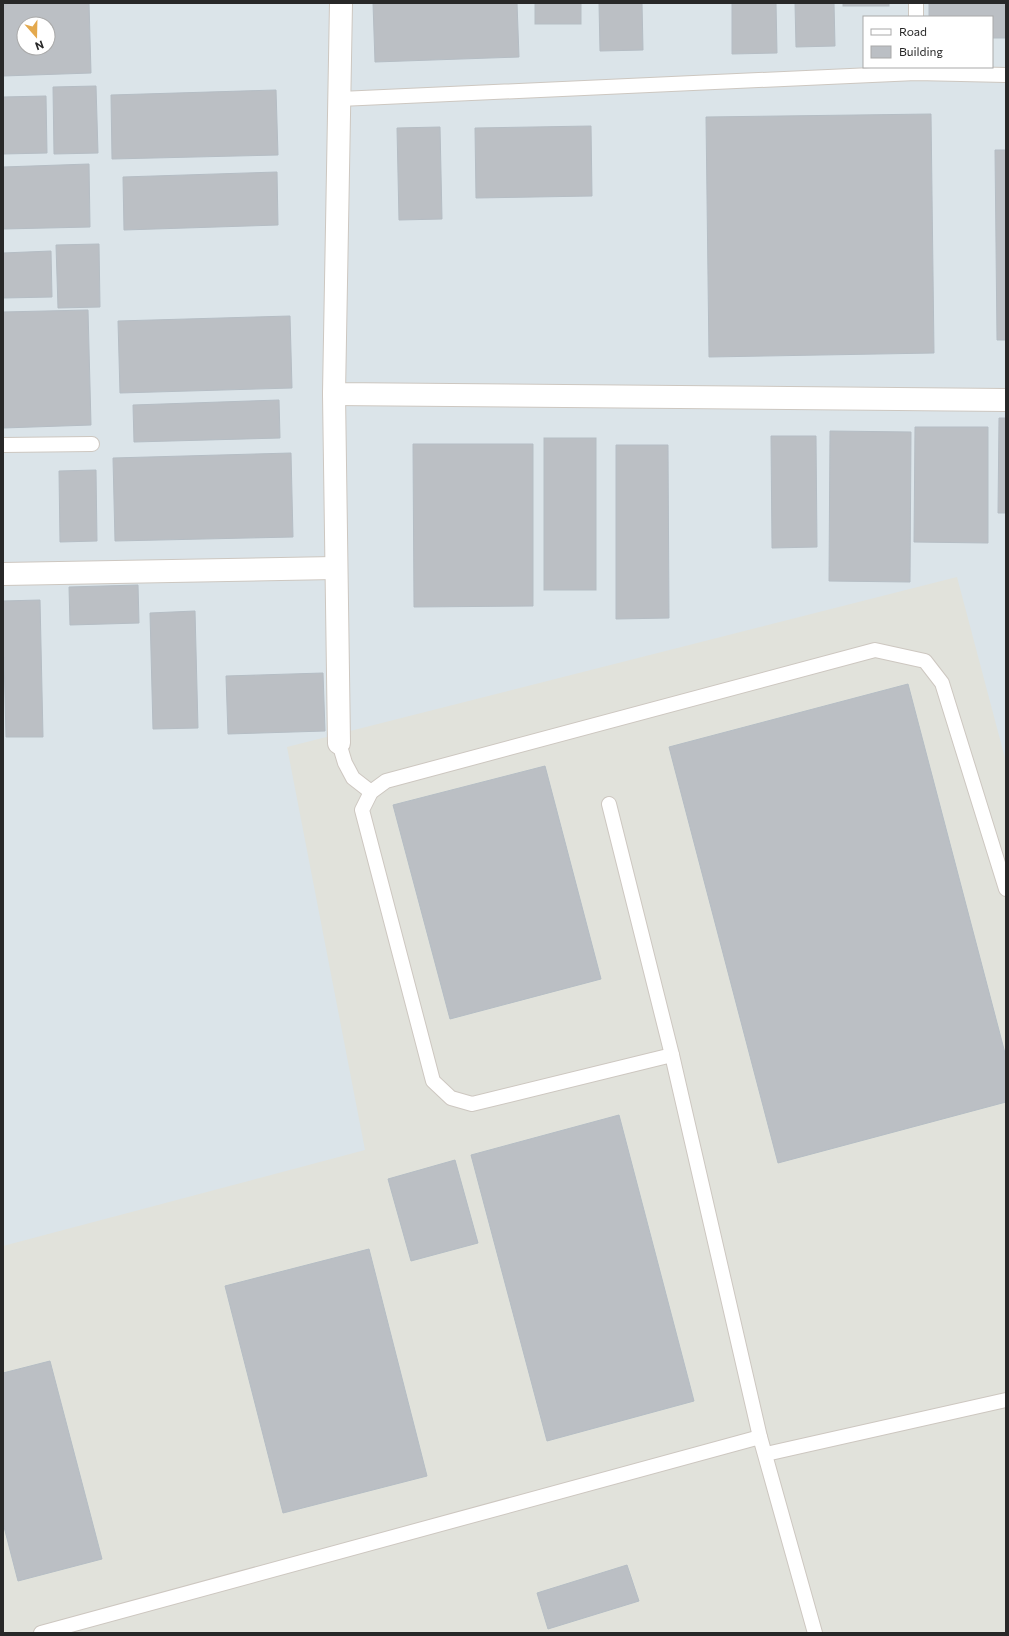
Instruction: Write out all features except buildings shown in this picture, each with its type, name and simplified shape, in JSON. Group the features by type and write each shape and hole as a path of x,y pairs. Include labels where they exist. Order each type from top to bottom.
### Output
{"street":[{"path":"338,743 334,394 341,3"},
{"path":"334,394 1006,400"},
{"path":"3,574 335,568"}],"lane":[{"path":"916,3 916,16"},
{"path":"340,99 916,70 1006,75"},
{"path":"3,445 92,444"},
{"path":"672,1055 472,1104 451,1098 433,1081 362,810 371,792 386,781 875,650 925,661 942,683 1006,890"},
{"path":"338,743 352,778 371,792"},
{"path":"609,804 672,1055 760,1437 815,1633"},
{"path":"766,1454 1006,1400"},
{"path":"41,1633 760,1437"}],"shaded area":[{"path":"957,577 1006,762 1006,1633 3,1633 3,1246 365,1150 287,747"}]}
